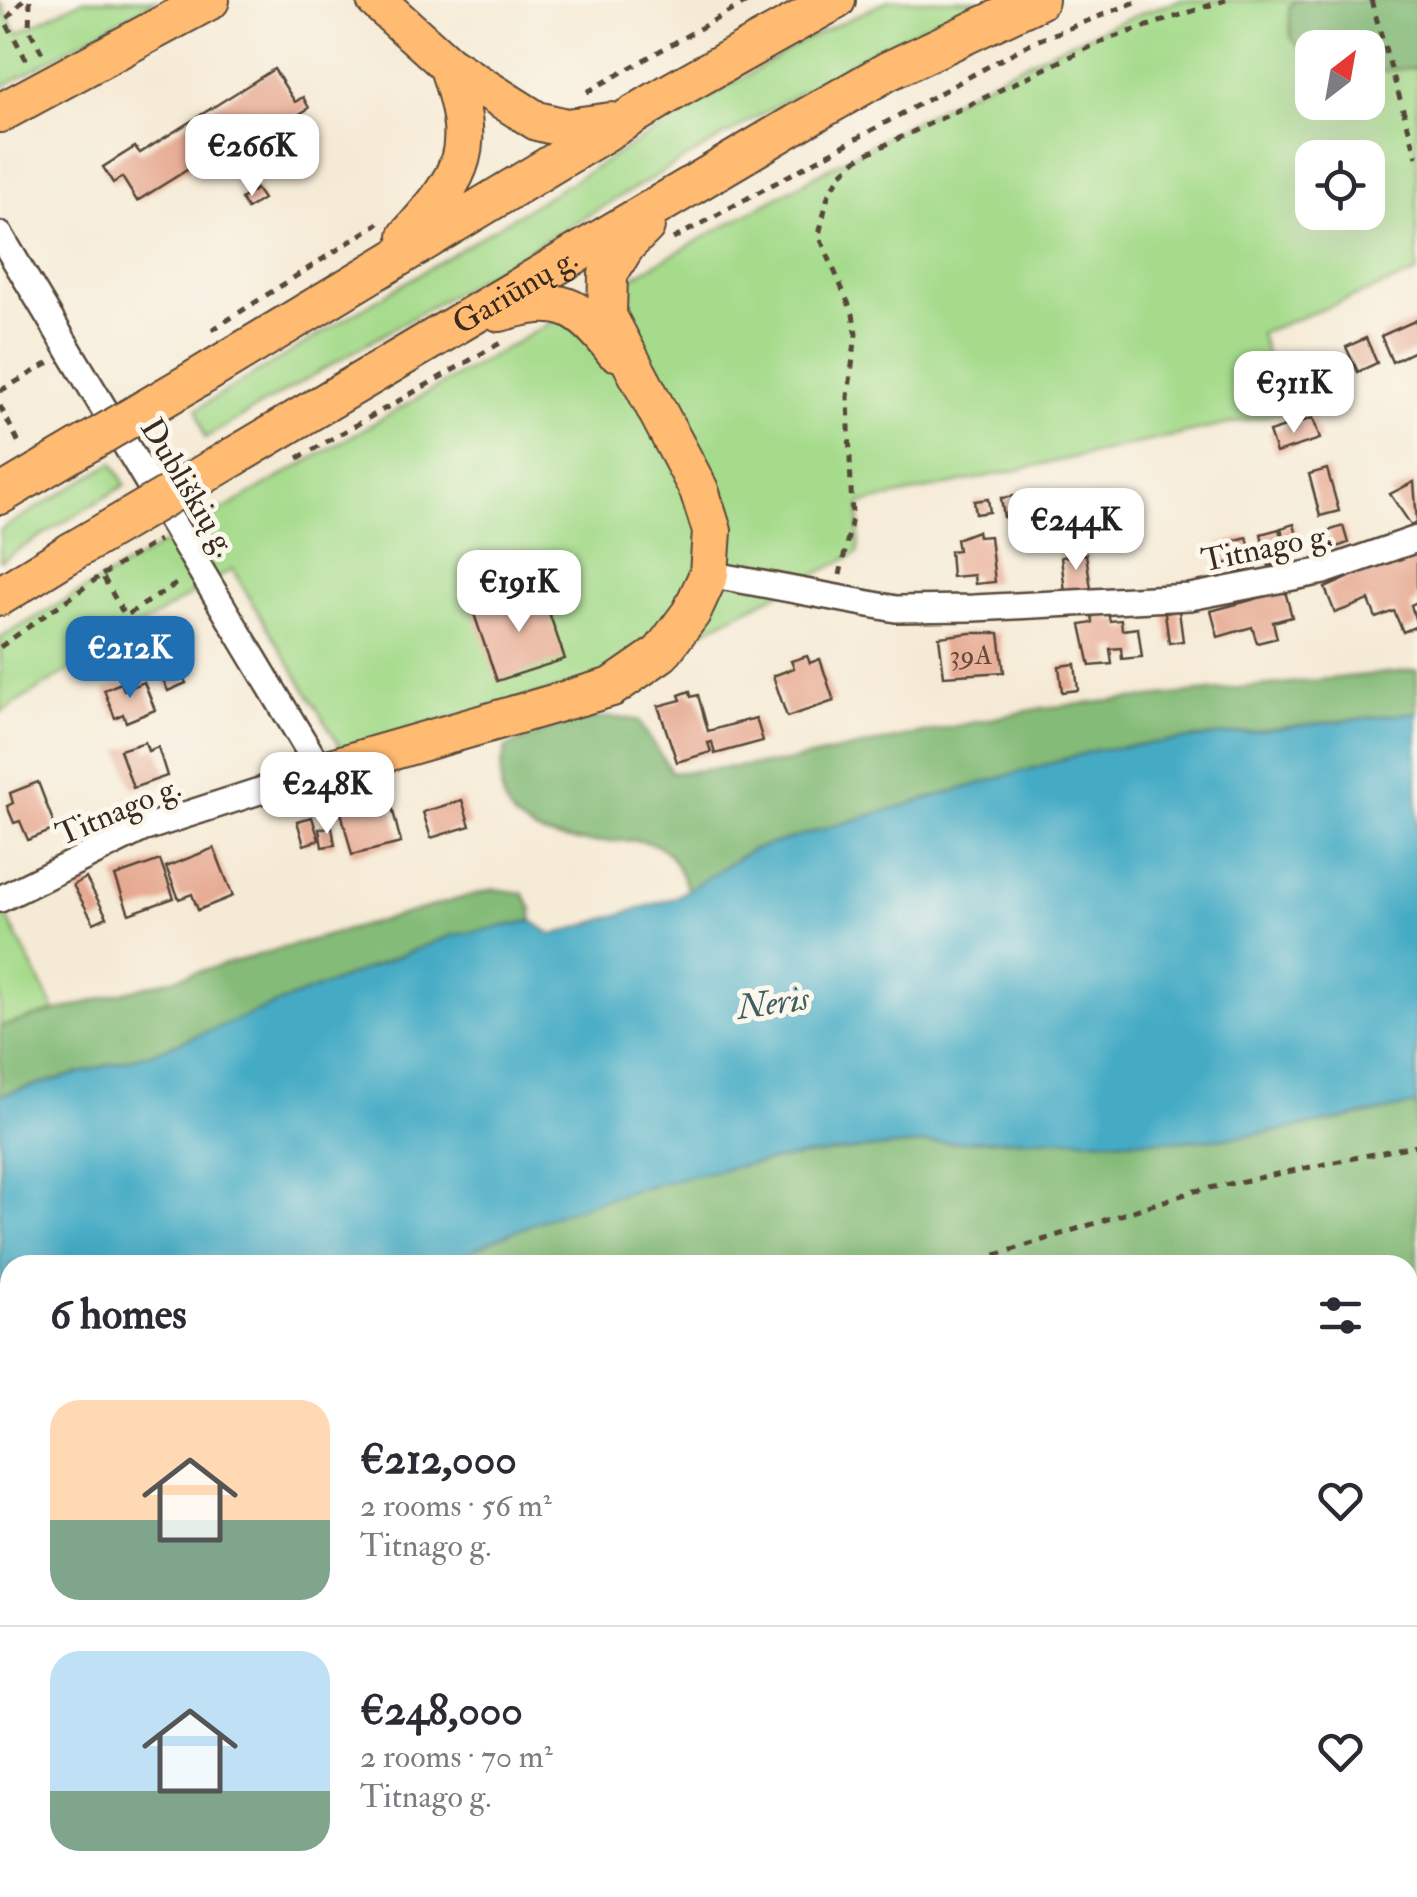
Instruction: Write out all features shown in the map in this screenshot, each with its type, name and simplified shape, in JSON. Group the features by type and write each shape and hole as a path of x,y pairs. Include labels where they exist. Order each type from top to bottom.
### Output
{"highway":[{"path":"0,114 210,0"},
{"path":"376,0 448,65 537,121 566,128 626,120"},
{"path":"0,495 30,460 198,378 626,120 836,0"},
{"name":"Gariūnų g.","path":"0,596 888,72 1039,0"},
{"path":"383,264 445,196 458,170 467,130 448,65"},
{"path":"321,772 612,687 661,654 691,613 709,574 712,531 700,490 641,386 608,316 606,284 615,259 676,194"},
{"path":"460,325 538,301 566,306 591,322 641,386"}],"street":[{"name":"Dubliškių g.","path":"0,236 321,772"},
{"name":"Titnago g.","path":"709,574 896,609 1190,597 1324,571 1417,539"},
{"name":"Titnago g.","path":"0,899 142,829 321,772"}],"path":[{"path":"23,0 5,21 26,61"},
{"path":"30,0 29,30 42,52"},
{"path":"671,240 1031,43 1141,0"},
{"path":"835,597 852,518 848,397 856,334 853,314 819,235 828,196 841,174 860,157 1105,40 1226,0"},
{"path":"1371,0 1417,157"},
{"path":"284,466 516,334"},
{"path":"0,391 48,362 58,378"},
{"path":"0,406 30,460"},
{"path":"151,530 161,546"},
{"path":"0,646 102,575 125,616 182,580"},
{"path":"997,1255 1195,1192 1417,1144"}],"green space":[{"path":"82,0 156,0 0,88 0,1 17,33"},
{"path":"889,0 978,0 862,56 205,438 197,409 805,40"},
{"path":"1180,0 1296,0 1289,8 1298,30 1295,30 1295,120 1385,120 1385,70 1417,67 1417,273 1260,333 1284,412 860,504 858,553 624,671 341,748 232,569 0,713 0,638 665,259 914,121 1071,42"},
{"path":"1296,0 1417,0 1417,67 1385,70 1385,30 1295,30 1295,42 1291,37 1289,8"},
{"path":"113,463 125,485 0,561 0,530"},
{"path":"1417,670 1417,712 1096,750 751,850 688,890 664,849 641,841 589,842 547,835 516,819 502,791 506,748 554,727 586,720 638,720 672,773 786,762 1042,708"},
{"path":"494,889 523,893 532,909 532,921 450,936 155,1052 0,1095 0,1027"},
{"path":"0,903 55,1011 0,1027"},
{"path":"1417,1105 1417,1255 464,1255 580,1207 650,1186 795,1157 943,1143 1017,1139 1176,1141 1281,1130"}],"water":[{"name":"Neris","path":"1417,712 1417,1105 1226,1138 1017,1139 795,1157 650,1186 580,1207 464,1255 0,1255 0,1095 155,1052 450,936 532,921 553,935 674,898 751,850 1096,750"}],"building":[{"path":"274,69 295,102 303,97 309,108 280,126 274,116 137,201 122,177 113,183 103,167 135,147 140,153"},
{"path":"256,189 263,199 247,209 241,199"},
{"path":"1417,320 1417,350 1392,362 1381,336"},
{"path":"1366,338 1377,363 1358,372 1346,347"},
{"path":"1313,418 1320,439 1276,453 1269,432"},
{"path":"1327,469 1339,511 1320,516 1309,474"},
{"path":"1414,482 1417,522 1411,525 1390,494"},
{"path":"1023,495 1026,514 1004,517 1001,498"},
{"path":"988,499 990,512 976,514 974,501"},
{"path":"1294,524 1300,547 1288,551 1281,528"},
{"path":"1343,526 1348,543 1334,548 1328,531"},
{"path":"1279,529 1288,562 1269,566 1261,534"},
{"path":"977,531 978,537 990,536 995,582 975,584 974,575 952,577 950,551 958,550 956,539"},
{"path":"1247,537 1256,567 1235,573 1232,562 1224,564 1218,545"},
{"path":"1417,551 1417,602 1411,605 1417,626 1403,632 1394,611 1376,618 1369,600 1335,613 1325,588 1348,578 1346,575"},
{"path":"1086,554 1091,589 1065,592 1061,557"},
{"path":"541,589 565,659 497,681 473,611"},
{"path":"1285,591 1292,617 1273,622 1277,638 1257,643 1252,627 1218,637 1211,611"},
{"path":"1179,611 1183,641 1169,643 1165,613"},
{"path":"1108,613 1110,621 1121,620 1122,630 1138,628 1142,657 1122,659 1121,648 1110,649 1112,664 1090,666 1081,625 1093,623 1092,614"},
{"path":"164,633 186,683 168,691 146,641"},
{"path":"999,633 1004,672 944,676 939,637"},
{"path":"125,641 136,662 124,668 113,647"},
{"path":"807,656 810,663 820,659 834,701 787,717 773,676 794,668 791,661"},
{"path":"1075,664 1078,690 1062,692 1059,666"},
{"path":"144,682 155,710 126,722 123,714 115,718 104,690 121,683 124,690"},
{"path":"690,691 691,697 698,695 708,731 756,718 763,741 715,754 712,742 708,743 711,752 677,762 658,706 681,700 679,695"},
{"path":"145,742 148,751 158,747 167,776 133,788 120,750"},
{"path":"38,782 56,829 28,840 20,821 14,823 7,806 13,803 10,793"},
{"path":"389,795 401,843 352,855 340,808"},
{"path":"462,800 470,826 431,838 423,812"},
{"path":"312,817 319,840 304,845 297,821"},
{"path":"332,827 335,845 322,847 319,829"},
{"path":"214,848 233,896 198,910 192,894 179,899 166,867"},
{"path":"160,860 174,898 129,914 115,876"},
{"path":"86,878 107,917 94,923 73,885"}]}
